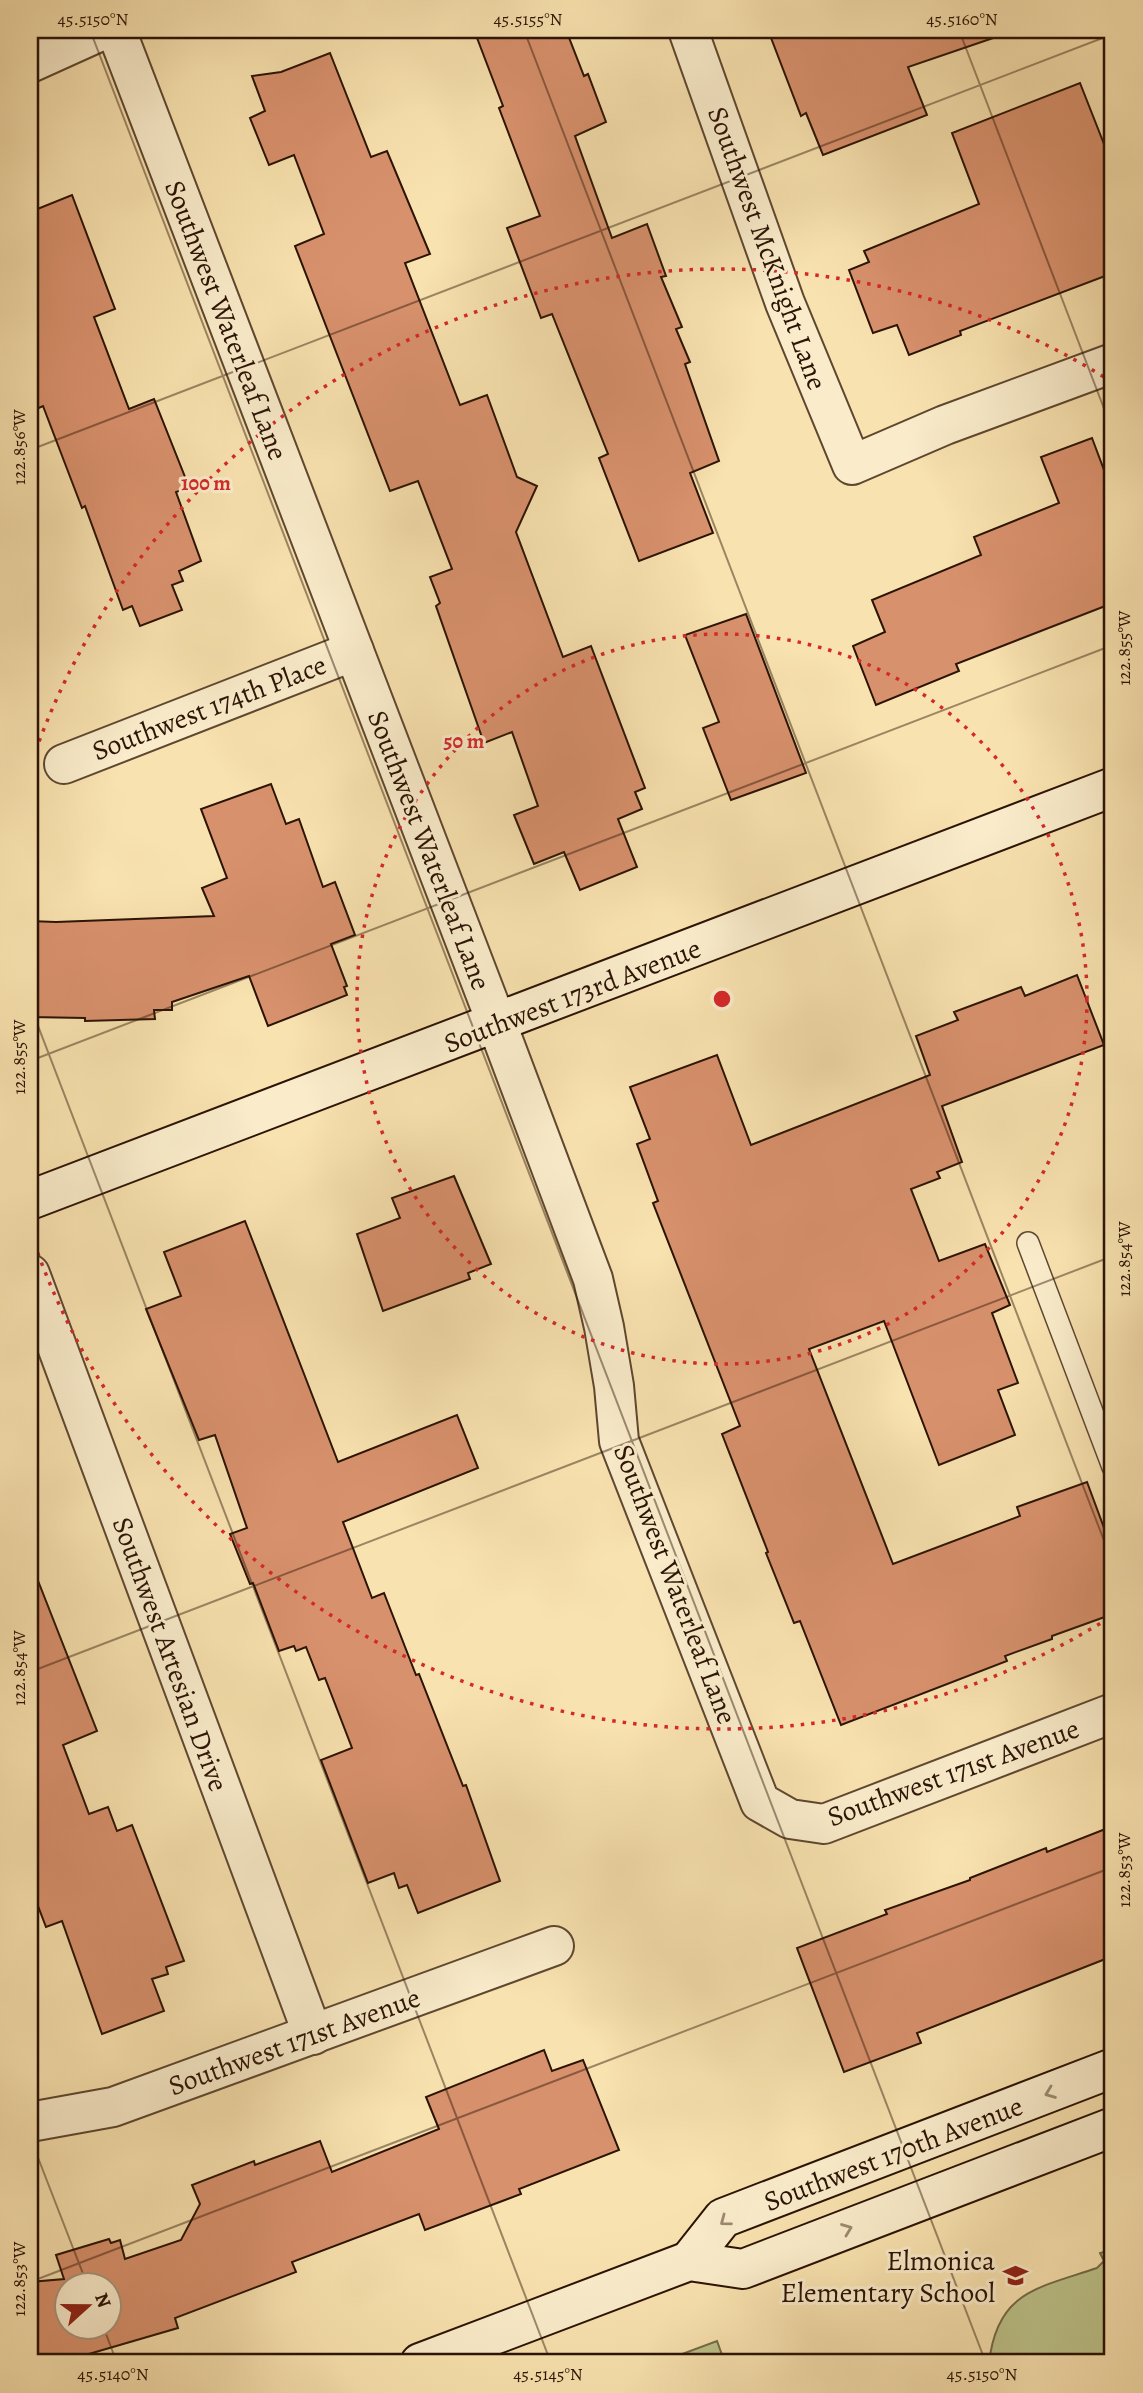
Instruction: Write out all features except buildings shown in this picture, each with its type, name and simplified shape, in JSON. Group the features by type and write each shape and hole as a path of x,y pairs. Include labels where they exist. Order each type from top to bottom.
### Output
{"street":[{"path":"30,63 103,30"},
{"name":"Southwest Waterleaf Lane","path":"116,30 593,1279 612,1374 620,1441 760,1802 790,1819"},
{"name":"Southwest McKnight Lane","path":"688,30 785,303 852,465 945,425 1113,363"},
{"name":"Southwest 174th Place","path":"64,764 354,651"},
{"name":"Southwest 173rd Avenue","path":"30,1200 1113,787"},
{"name":"Southwest Artesian Drive","path":"30,1274 313,2035"},
{"name":"Southwest 171st Avenue","path":"790,1819 824,1824 1113,1713"},
{"name":"Southwest 171st Avenue","path":"30,2122 113,2108 554,1946"},
{"name":"Southwest 170th Avenue","path":"689,2261 723,2218 1113,2068"},
{"name":"Southwest 170th Avenue","path":"420,2363 689,2261 743,2269 1113,2127"}],"lane":[{"path":"1028,1243 1113,1467"}],"green space":[{"path":"1113,2249 1113,2363 989,2363 1001,2321 1011,2307 1039,2288 1097,2268 1104,2261 1100,2253"},
{"path":"717,2341 725,2363 658,2363"}],"place":[{"name":"Elmonica Elementary School","path":"1015,2276"}]}
